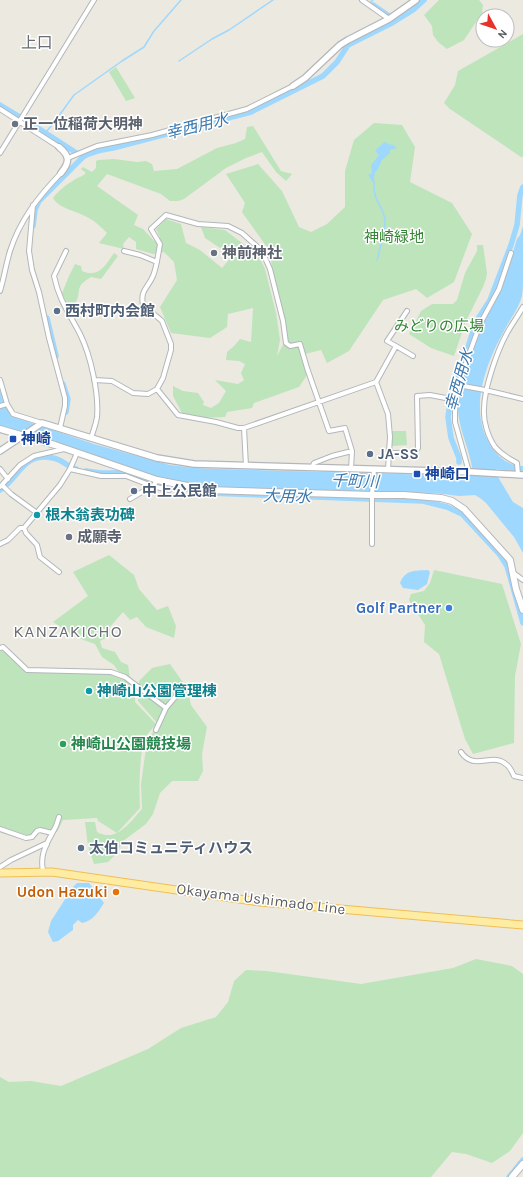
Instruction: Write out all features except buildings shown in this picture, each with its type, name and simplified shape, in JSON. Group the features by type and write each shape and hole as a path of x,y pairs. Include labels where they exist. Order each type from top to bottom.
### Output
{"main road":[{"path":"0,429 25,435 77,453 155,483 208,490 372,496 404,495 441,498 452,501 464,509 505,552 510,560 523,610"},
{"name":"Okayama Ushimado Line","path":"0,873 43,871 260,902 523,925"},
{"path":"512,1177 523,1164"}],"street":[{"path":"0,153 94,0"},
{"path":"362,0 389,19"},
{"path":"68,158 97,146 152,135 247,109 293,86 305,78 340,45 389,19 416,0"},
{"path":"0,109 59,147 66,153 68,158 66,166 61,174 33,205 22,223 11,250 0,290"},
{"path":"33,205 29,251 32,270 39,292 47,330 65,398 65,406 60,428"},
{"path":"94,380 112,381 133,393 148,394 157,389 163,378 171,350 171,344 162,321 143,305 142,297 154,275 160,244 150,228 166,215 198,224 228,226 242,232 265,256 270,269 283,321 286,343 290,346 300,344 329,432 345,428 352,451 352,469"},
{"path":"66,251 54,276 60,298 83,341 97,392 96,418 91,438"},
{"path":"124,251 140,255 157,262"},
{"path":"471,472 455,422 452,400 459,385 480,324 499,289 512,253"},
{"path":"0,380 6,404 13,414 40,424 60,428 176,462 374,471 388,470 520,474 517,463 501,453 490,437 484,409 486,390 493,366 506,334 523,307"},
{"path":"407,311 388,341 413,356"},
{"path":"157,389 178,415 244,428 376,382 396,346"},
{"path":"376,382 388,414 388,470"},
{"path":"459,385 523,398"},
{"path":"389,453 413,453 418,448 417,396 430,395 452,400"},
{"path":"0,406 6,404"},
{"path":"0,451 40,424"},
{"path":"244,428 246,466"},
{"path":"37,513 10,494 3,487 20,465 34,456 65,449"},
{"path":"312,468 314,463 332,456 352,451"},
{"path":"0,544 8,540 20,528 24,528 37,513 70,470 77,453"},
{"path":"0,470 8,479"},
{"path":"70,470 101,476 126,476 155,483 169,490"},
{"path":"372,544 372,496 374,471"},
{"path":"130,499 155,483"},
{"path":"24,528 26,533 37,545 40,557 59,572"},
{"path":"512,572 523,580"},
{"path":"0,648 3,647 27,670 111,672 125,677 166,708"},
{"path":"156,730 166,708 181,690"},
{"path":"461,752 468,760 475,762 493,760 501,761 508,765 514,776 523,778"},
{"path":"43,871 43,851 59,817"},
{"path":"0,829 26,838 32,837 37,831 40,830 52,833"},
{"path":"0,867 47,843"}],"green space":[{"path":"439,0 479,0 483,5 483,8 475,8 475,24 464,40 447,49 438,42 433,35 432,26 424,15"},
{"path":"523,34 523,157 450,109 444,103 455,85 458,71 498,48 515,48 515,39"},
{"path":"116,67 135,98 126,101 109,72"},
{"name":"神崎緑地","path":"374,123 402,125 415,147 410,182 452,203 472,234 454,282 427,298 416,289 383,300 349,351 327,363 321,350 305,354 307,375 299,387 254,403 252,408 227,412 225,417 201,418 182,413 173,396 173,386 183,391 198,393 204,402 203,405 211,408 219,403 226,391 215,380 238,384 244,380 241,373 245,364 239,361 226,360 227,352 240,339 251,342 253,308 228,314 227,327 210,338 171,333 160,307 177,280 174,262 164,252 153,254 136,249 136,242 129,237 123,244 124,249 99,243 107,233 98,224 83,215 59,205 53,198 65,186 86,173 81,169 83,167 92,172 96,168 96,161 98,160 114,159 137,162 146,161 152,164 154,171 177,169 217,148 245,139 247,127 253,126 281,171 292,174 286,181 276,172 262,152 226,168 184,199 178,201 170,201 161,194 107,174 97,186 138,215 134,225 143,229 154,241 160,237 156,229 166,219 181,224 186,243 200,250 222,268 232,256 205,238 201,227 225,230 259,256 265,269 276,313 280,340 277,356 286,339 269,250 242,212 245,203 226,174 258,164 282,191 299,227 311,232 327,224 345,207 345,171 354,140"},
{"name":"みどりの広場","path":"477,245 483,245 487,273 486,279 466,321 454,356 431,348 409,334 421,311 432,304 453,304 457,300 465,273 477,251"},
{"path":"114,253 118,256 101,279 91,277 80,286 75,304 79,312 71,312 62,293 75,264 81,266 82,271 88,273 97,272 105,266"},
{"path":"392,431 406,431 407,445 392,446"},
{"path":"109,555 134,575 139,589 157,610 168,606 176,626 174,638 146,627 137,617 130,620 123,612 109,628 114,634 100,641 102,648 115,652 121,662 128,665 130,678 118,671 114,665 102,657 95,644 78,638 53,622 88,596 73,572"},
{"path":"434,570 502,584 521,644 515,676 514,743 473,754 465,739 439,654 424,642 425,625 409,600 411,594 424,591 430,583"},
{"path":"0,651 5,652 27,671 85,674 102,673 115,675 128,682 135,691 135,702 156,724 146,736 142,751 140,808 117,833 98,821 97,818 63,820 57,832 49,829 37,828 30,835 14,833 0,826"},
{"path":"170,664 187,688 191,705 207,727 202,754 203,771 198,781 172,781 160,793 153,814 146,824 123,841 117,853 108,862 94,864 88,846 85,822 95,822 97,832 104,835 111,835 117,833 128,825 142,809 141,784 147,741 158,724 138,701 139,681 152,668"},
{"path":"476,959 512,966 523,974 523,1133 510,1151 492,1163 466,1154 452,1152 431,1177 0,1177 0,1077 9,1082 31,1081 61,1086 148,1049 181,1028 216,1017 228,1002 234,981 246,970 267,971 361,984 453,968"}],"water":[{"path":"386,142 397,148 390,150 390,153 382,160 375,172 374,184 368,175 372,173 371,165 379,155 375,151"},
{"name":"千町川","path":"523,226 522,296 519,305 497,344 485,373 480,403 484,432 491,446 497,454 509,463 523,466 523,472 496,469 498,477 513,502 523,508 523,553 514,537 486,503 475,495 459,496 435,493 211,488 161,478 0,427 0,391 11,416 94,444 170,465 218,469 473,476 472,465 458,414 459,391 482,324 502,286 517,239"},
{"path":"428,570 430,572 427,584 418,590 403,588 400,583 402,578 408,573"},
{"path":"77,883 89,883 104,903 92,918 82,923 78,920 73,925 73,930 58,941 53,942 48,932 51,921"}],"waterway":[{"path":"70,36 92,0"},
{"path":"45,133 74,95 144,47 154,31 181,0"},
{"path":"179,61 212,39 229,30 273,0"},
{"path":"369,3 373,0"},
{"name":"幸西用水","path":"33,226 35,210 39,201 86,155 251,112 323,76 337,62 348,45 392,23 413,10 424,0"},
{"path":"373,5 389,16"},
{"path":"0,105 20,117"},
{"path":"27,121 78,154"},
{"path":"374,184 375,195 385,220 377,260"},
{"name":"幸西用水","path":"459,462 459,458 451,438 448,417 450,403 476,322 490,300 511,245 517,225 520,195 523,187"},
{"name":"幸西用水","path":"47,318 56,356"},
{"name":"幸西用水","path":"63,384 68,399 66,412"},
{"name":"大用水","path":"0,490 7,485 28,462 35,458 43,457 56,459 76,469"},
{"name":"大用水","path":"86,471 101,473 126,473 156,483 207,493 423,501 447,507 462,514 500,555 507,566 523,623"},
{"name":"大用水","path":"509,1177 523,1160"}],"place":[{"name":"正一位稲荷大明神","path":"15,124"},
{"name":"神前神社","path":"214,253"},
{"name":"西村町内会館","path":"57,311"},
{"name":"神崎","path":"13,439"},
{"name":"JA-SS","path":"370,454"},
{"name":"神崎口","path":"417,474"},
{"name":"中上公民館","path":"134,491"},
{"name":"根木翁表功碑","path":"37,515"},
{"name":"成願寺","path":"69,537"},
{"name":"Golf Partner","path":"449,608"},
{"name":"神崎山公園管理棟","path":"89,691"},
{"name":"神崎山公園競技場","path":"63,744"},
{"name":"太伯コミュニティハウス","path":"81,848"},
{"name":"Udon Hazuki","path":"116,892"}],"district":[{"name":"上口","path":"37,42"},
{"name":"KANZAKICHO","path":"68,631"}]}
